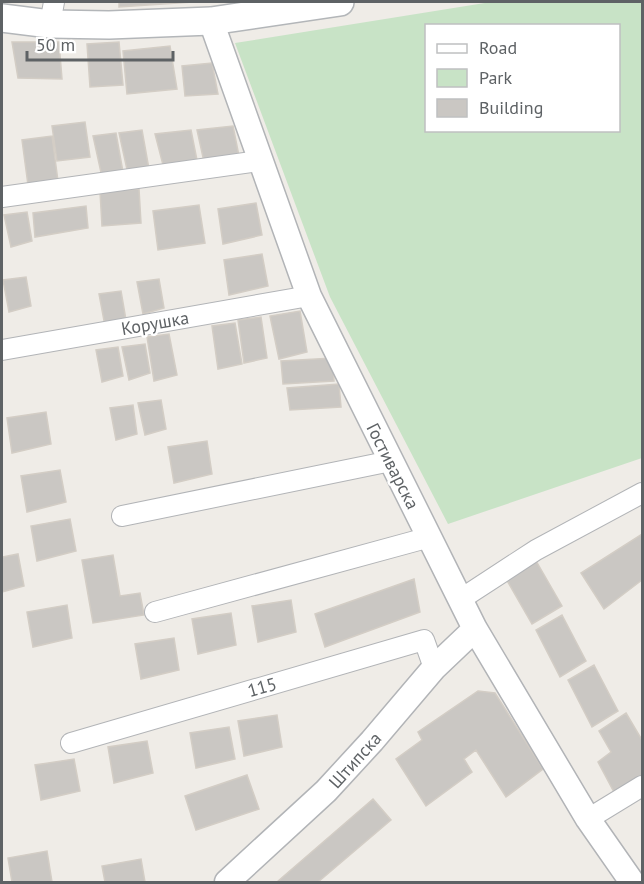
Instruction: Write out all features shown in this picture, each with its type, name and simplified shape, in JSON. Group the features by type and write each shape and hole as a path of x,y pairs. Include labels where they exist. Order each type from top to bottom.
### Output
{"main road":[{"path":"2,18 52,13 109,26 211,21 340,2"}],"street":[{"name":"Гостиварска","path":"211,21 309,296 475,629 588,819 632,882"},
{"path":"2,197 259,160"},
{"name":"Корушка","path":"2,350 309,296"},
{"path":"122,516 391,461"},
{"path":"461,599 536,550 642,493"},
{"path":"154,612 430,537"},
{"name":"Штипска","path":"227,882 326,791 434,668 475,629"},
{"name":"115","path":"71,743 424,640 434,668"},
{"path":"588,819 642,786"}],"green space":[{"path":"491,2 642,2 642,458 448,524 330,297 235,43"}],"building":[{"path":"119,2 193,2 119,7"},
{"path":"12,42 59,42 62,79 18,78"},
{"path":"119,42 123,85 90,87 87,44"},
{"path":"170,46 177,89 127,94 123,51"},
{"path":"212,63 218,94 185,96 182,66"},
{"path":"85,122 90,157 57,161 52,126"},
{"path":"233,126 239,156 204,162 197,130"},
{"path":"142,130 149,169 128,174 119,133"},
{"path":"191,130 197,160 163,165 155,134"},
{"path":"116,133 123,172 102,177 93,136"},
{"path":"52,136 58,181 28,185 22,140"},
{"path":"139,189 141,223 102,226 100,192"},
{"path":"256,203 262,235 223,244 218,209"},
{"path":"199,205 205,243 158,250 153,211"},
{"path":"86,206 88,228 35,237 33,213"},
{"path":"27,212 32,241 11,247 4,215"},
{"path":"262,254 268,286 229,295 224,260"},
{"path":"26,277 31,306 9,312 3,280"},
{"path":"159,279 164,308 143,314 137,282"},
{"path":"121,291 126,320 105,326 99,294"},
{"path":"300,311 307,352 279,359 270,316"},
{"path":"261,317 267,358 244,363 238,320"},
{"path":"235,323 242,364 218,369 212,326"},
{"path":"169,334 177,375 154,381 147,337"},
{"path":"145,344 150,373 129,380 122,347"},
{"path":"118,347 123,376 102,382 96,350"},
{"path":"333,358 334,381 283,384 281,361"},
{"path":"339,384 341,407 290,410 287,388"},
{"path":"161,400 166,429 145,435 138,403"},
{"path":"133,405 137,434 116,440 110,408"},
{"path":"46,412 51,444 12,453 7,418"},
{"path":"207,441 212,474 174,483 168,447"},
{"path":"60,470 66,502 27,512 21,476"},
{"path":"70,519 76,551 37,561 31,526"},
{"path":"642,534 642,580 604,609 581,573"},
{"path":"18,554 24,586 2,592 2,557"},
{"path":"113,555 120,596 140,593 144,615 93,623 82,560"},
{"path":"535,559 562,606 532,624 505,577"},
{"path":"414,579 420,612 325,647 315,614"},
{"path":"291,600 296,632 258,642 252,606"},
{"path":"67,605 72,638 33,647 27,612"},
{"path":"231,613 236,645 198,654 192,619"},
{"path":"562,615 586,661 560,677 536,630"},
{"path":"174,638 179,670 141,679 135,644"},
{"path":"594,665 618,711 592,727 568,680"},
{"path":"478,691 495,693 543,769 506,797 476,750 464,759 472,772 426,806 396,759 422,740 418,732"},
{"path":"626,713 642,740 642,776 615,794 598,762 611,752 599,731"},
{"path":"277,715 282,747 244,756 238,721"},
{"path":"229,727 235,759 196,768 190,733"},
{"path":"147,741 153,773 114,783 108,747"},
{"path":"74,759 80,791 41,800 35,765"},
{"path":"247,775 259,809 196,830 185,796"},
{"path":"373,799 391,820 318,882 277,882"},
{"path":"47,851 52,882 12,882 8,858"},
{"path":"141,859 145,882 105,882 102,866"}]}
